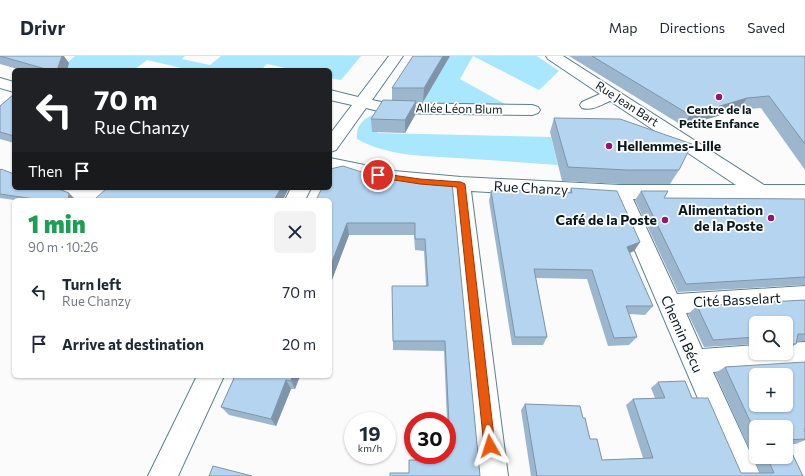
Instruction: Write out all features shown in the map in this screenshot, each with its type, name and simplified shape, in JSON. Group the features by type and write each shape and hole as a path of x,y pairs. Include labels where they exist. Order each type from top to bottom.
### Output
{"street":[{"path":"332,143 396,56"},
{"name":"Rue Jean Bart","path":"553,56 762,193"},
{"path":"0,83 12,86"},
{"path":"588,105 612,94"},
{"name":"Allée Léon Blum","path":"332,95 386,108 532,110"},
{"name":"Rue Chanzy","path":"332,164 394,178 461,184 620,192 805,192"},
{"path":"461,184 493,476"},
{"name":"Chemin Bécu","path":"620,192 746,476"},
{"name":"Cité Basselart","path":"669,304 805,296"},
{"path":"694,361 805,354"},
{"path":"163,476 210,378"}],"shaded area":[{"path":"75,56 185,56 182,59 210,65 221,56 361,56 341,80 332,78 332,68 286,68 267,64 263,68 181,68 147,60 137,68 61,68"},
{"path":"450,56 473,56 460,79 505,104 505,106 423,102"},
{"path":"473,56 537,56 559,71 539,90"},
{"path":"379,112 377,133 551,137 558,165 419,156 381,149 357,139 358,129 362,122"}],"building":[{"path":"0,56 62,56 58,68 42,68"},
{"path":"413,56 443,56 424,88 392,88"},
{"path":"592,56 805,56 805,144 769,96 747,98 690,115"},
{"path":"12,96 12,135 0,132 0,106"},
{"path":"383,100 416,101 405,120 371,119"},
{"name":"Hellemmes-Lille","path":"554,118 620,119 692,144 679,170 627,170 568,167"},
{"path":"343,166 377,177 376,179 452,182 480,476 390,476 390,473 409,473 409,464 456,464 456,412 448,412 445,341 393,341 392,286 428,286 425,239 415,239 415,223 347,223 332,262 332,198 317,198 321,190 332,190 332,169"},
{"path":"1,169 12,173 12,190 61,190 69,193 68,198 27,198 0,194"},
{"path":"571,188 617,191 640,242 627,247 653,306 626,306 637,337 614,338 592,270 534,269 547,337 515,337 491,191 537,190 572,193"},
{"path":"105,190 280,190 275,198 96,198"},
{"path":"641,191 668,191 664,198 805,199 805,277 686,284"},
{"path":"805,300 805,334 798,334 796,344 793,344 793,316 749,316 749,337 713,340 697,306"},
{"path":"805,362 805,439 793,440 793,420 750,420 725,367"},
{"path":"234,378 292,378 291,381 286,380 271,419 221,407"},
{"path":"685,381 692,398 708,398 741,473 774,473 770,464 793,464 793,455 803,476 537,476 525,404 580,406 583,418 585,418 590,439 597,439 602,460 653,458 633,399 665,398 658,382"},
{"path":"213,466 252,476 209,476"}],"place":[{"name":"Centre de la Petite Enfance","path":"719,97"},
{"name":"Hellemmes-Lille","path":"609,146"},
{"name":"Alimentation de la Poste","path":"771,218"},
{"name":"Café de la Poste","path":"665,220"}],"route":[{"path":"378,175 420,182 461,184 490,446"}]}
